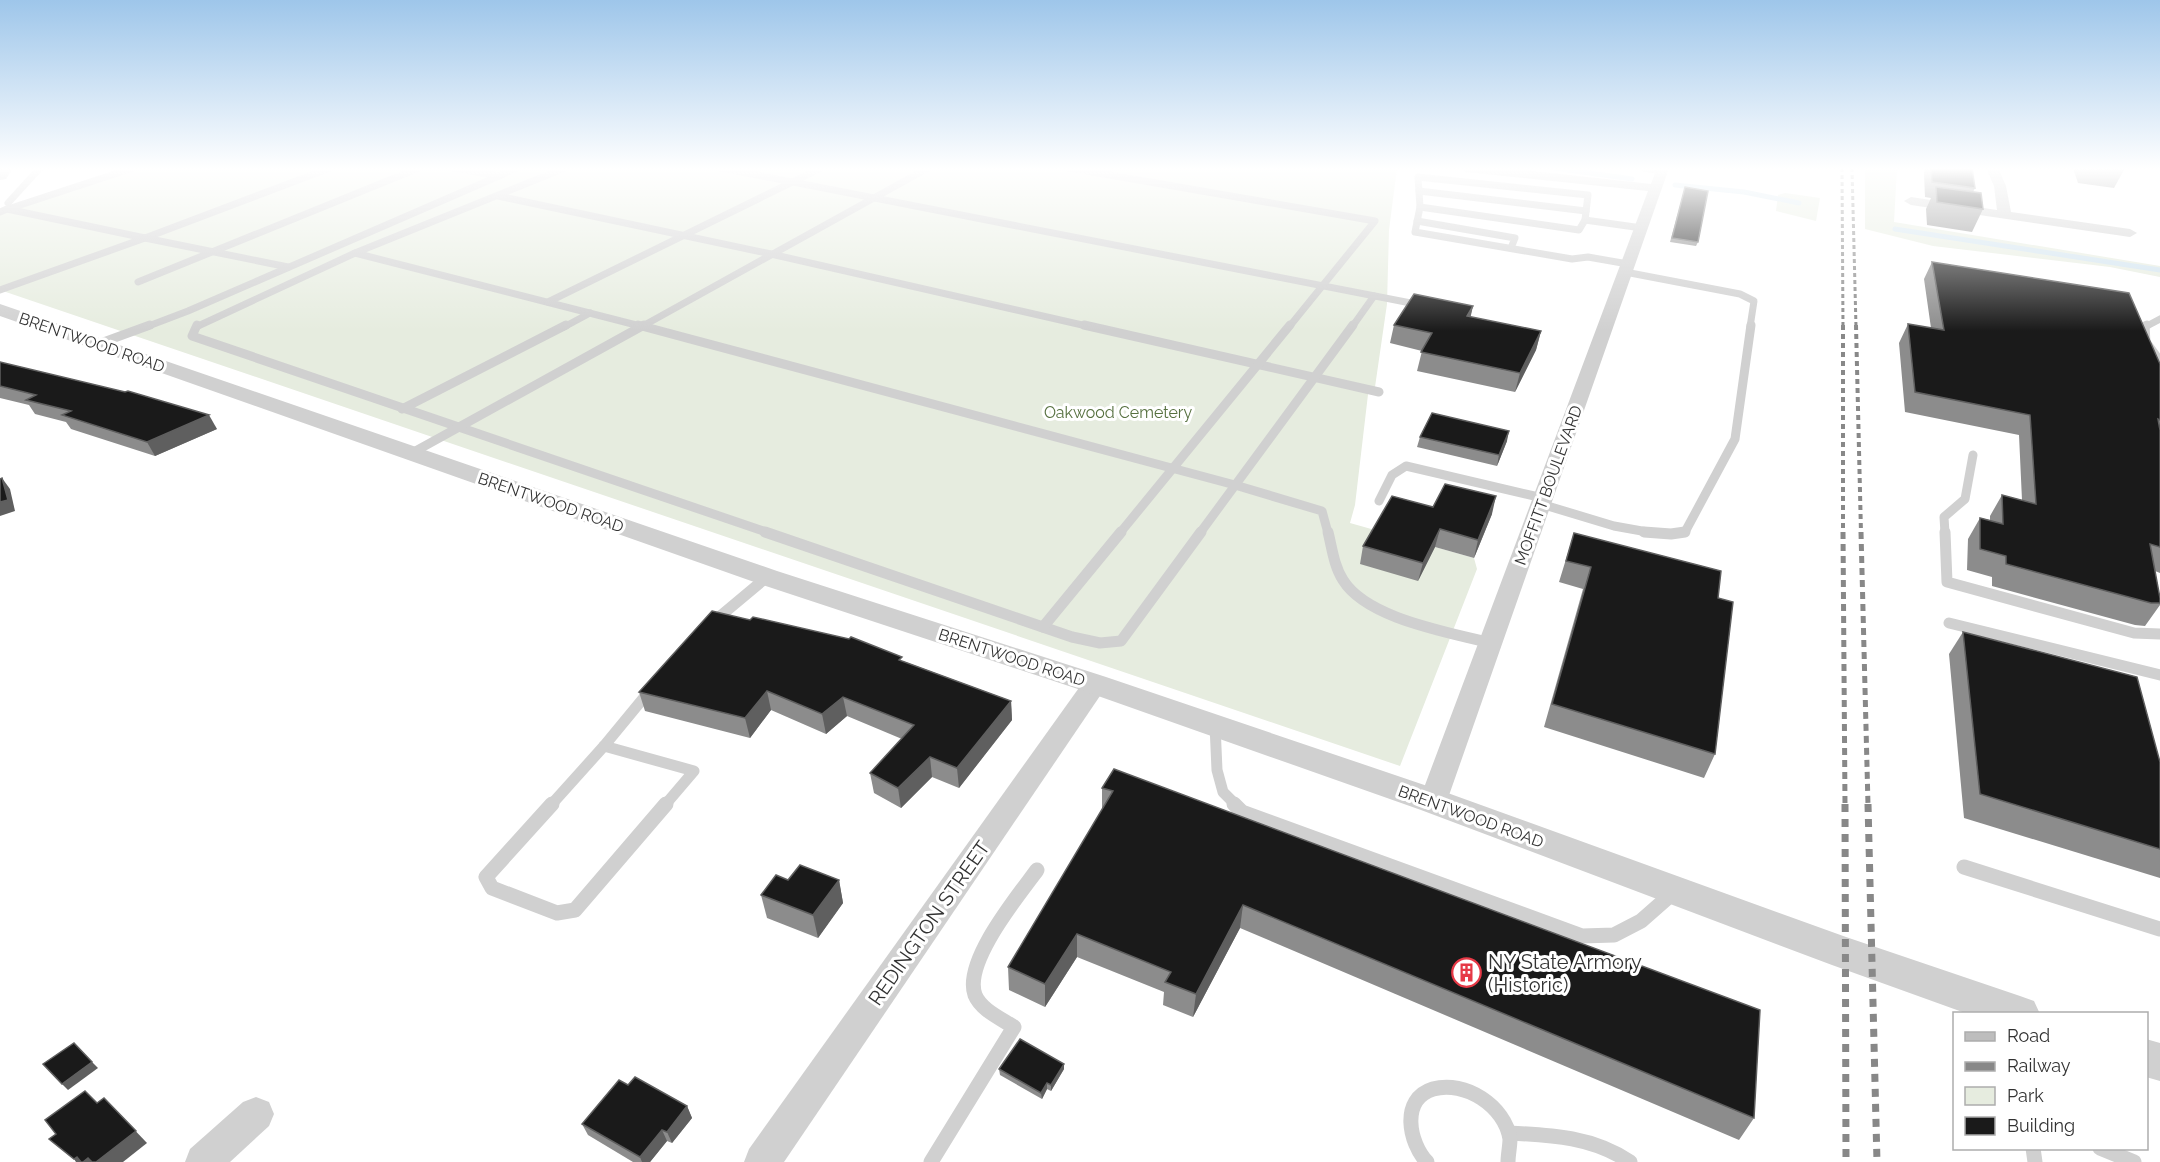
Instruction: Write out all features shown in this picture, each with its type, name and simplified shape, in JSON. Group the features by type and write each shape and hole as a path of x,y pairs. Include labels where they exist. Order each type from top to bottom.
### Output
{"street":[{"name":"MOFFITT BOULEVARD","path":"1432,801 1643,222"},
{"path":"2059,222 2130,233"},
{"name":"BRENTWOOD ROAD","path":"0,310 767,577 1215,725 1432,801 2014,1012"},
{"name":"REDINGTON STREET","path":"762,1162 1095,684"},
{"path":"203,1162 256,1114"}],"lane":[{"path":"71,222 288,267"},
{"path":"0,290 187,222"},
{"path":"138,282 286,222"},
{"path":"98,344 188,311 392,222"},
{"path":"432,222 355,253 197,325 192,336 1091,644 1121,641 1374,296"},
{"path":"620,222 771,254 1378,392"},
{"path":"548,302 712,222"},
{"path":"412,453 828,222"},
{"path":"1002,222 1433,307"},
{"path":"1043,627 1375,222"},
{"path":"1379,501 1393,473 1397,468 1406,466 1542,501 1655,535 1675,536 1685,532 1735,439 1754,301 1740,294 1588,258 1572,259 1414,232 1417,222"},
{"path":"1424,222 1515,238 1511,248"},
{"path":"1525,222 1579,230 1584,222"},
{"path":"1601,222 1642,228"},
{"path":"355,253 642,326 1172,468 1322,511 1343,580 1360,599 1395,615 1490,644"},
{"path":"402,409 590,313"},
{"path":"2160,319 2145,326 2146,342 2160,361"},
{"path":"1973,455 1965,499 1944,516 1947,582 2134,633 2160,634"},
{"path":"701,635 716,619 767,577"},
{"path":"1949,623 2160,675"},
{"path":"604,746 694,771 575,910 557,913 492,888 486,877 604,746 656,683"},
{"path":"1215,725 1216,770 1223,792 1242,812 1582,936 1614,935 1641,921 1676,891"},
{"path":"1964,867 2160,929"},
{"path":"931,1162 1014,1027 975,996 972,981 985,945 1037,870"},
{"path":"1427,1162 1413,1140 1410,1125 1412,1110 1419,1099 1430,1091 1444,1086 1475,1093 1490,1103 1502,1117 1509,1133 1512,1150 1508,1162"},
{"path":"1509,1133 1578,1138 1601,1144 1630,1162"},
{"path":"2103,1150 2134,1162"}],"green space":[{"name":"Oakwood Cemetery","path":"0,222 1390,222 1387,304 1375,387 1369,386 1355,505 1350,523 1474,558 1477,569 1400,766 0,290"},
{"path":"1865,222 1895,222 2160,266 2160,277 2110,267 1933,246 1865,229"}],"building":[{"path":"1676,222 1702,222 1698,242 1672,238"},
{"path":"1932,262 2129,293 2160,364 2160,420 2158,419 2160,430 2160,547 2150,544 2160,603 2151,603 2006,564 2006,556 1980,549 1980,518 2003,524 2002,495 2036,504 2030,415 1915,392 1908,324 1944,330"},
{"path":"1414,294 1473,306 1467,316 1541,331 1520,373 1421,352 1432,333 1394,325"},
{"path":"0,362 128,391 209,415 147,442 62,415 71,411 26,400 36,395 0,386"},
{"path":"1432,413 1509,431 1499,455 1420,437"},
{"path":"2,478 8,500 0,502 0,479"},
{"path":"1445,484 1496,496 1478,540 1440,529 1423,563 1363,546 1392,496 1433,507"},
{"path":"1574,533 1721,571 1718,598 1733,602 1715,754 1552,704 1591,567 1566,561"},
{"path":"712,611 750,620 753,617 849,639 851,637 902,657 899,660 1011,701 957,768 930,757 898,788 870,773 914,725 843,697 822,714 767,691 745,718 639,692"},
{"path":"1963,632 2137,677 2160,762 2160,849 1980,794"},
{"name":"NY State Armory (Historic)","path":"1114,769 1760,1010 1754,1118 1243,905 1196,994 1165,982 1171,972 1077,934 1045,984 1008,967 1113,791 1102,788"},
{"path":"800,865 839,880 813,915 761,895 776,875 788,880"},
{"path":"1020,1039 1064,1064 1051,1085 1047,1083 1041,1093 999,1069"},
{"path":"74,1043 92,1062 62,1084 43,1064"},
{"path":"635,1077 687,1106 667,1132 662,1130 640,1157 582,1124 619,1080 628,1085"},
{"path":"85,1091 97,1103 104,1098 136,1131 96,1162 88,1158 83,1162 77,1157 74,1159 49,1139 56,1134 45,1120"}],"waterway":[{"path":"1895,229 2160,270"}],"railway":[{"path":"1842,222 1843,327"},
{"path":"1853,222 1856,327"},
{"path":"1856,325 1861,533"},
{"path":"1843,327 1843,532"},
{"path":"1843,532 1845,805"},
{"path":"1861,532 1868,805"},
{"path":"1845,804 1846,1162"},
{"path":"1868,804 1877,1162"}],"place":[{"name":"NY State Armory (Historic)","path":"1467,973"}]}
